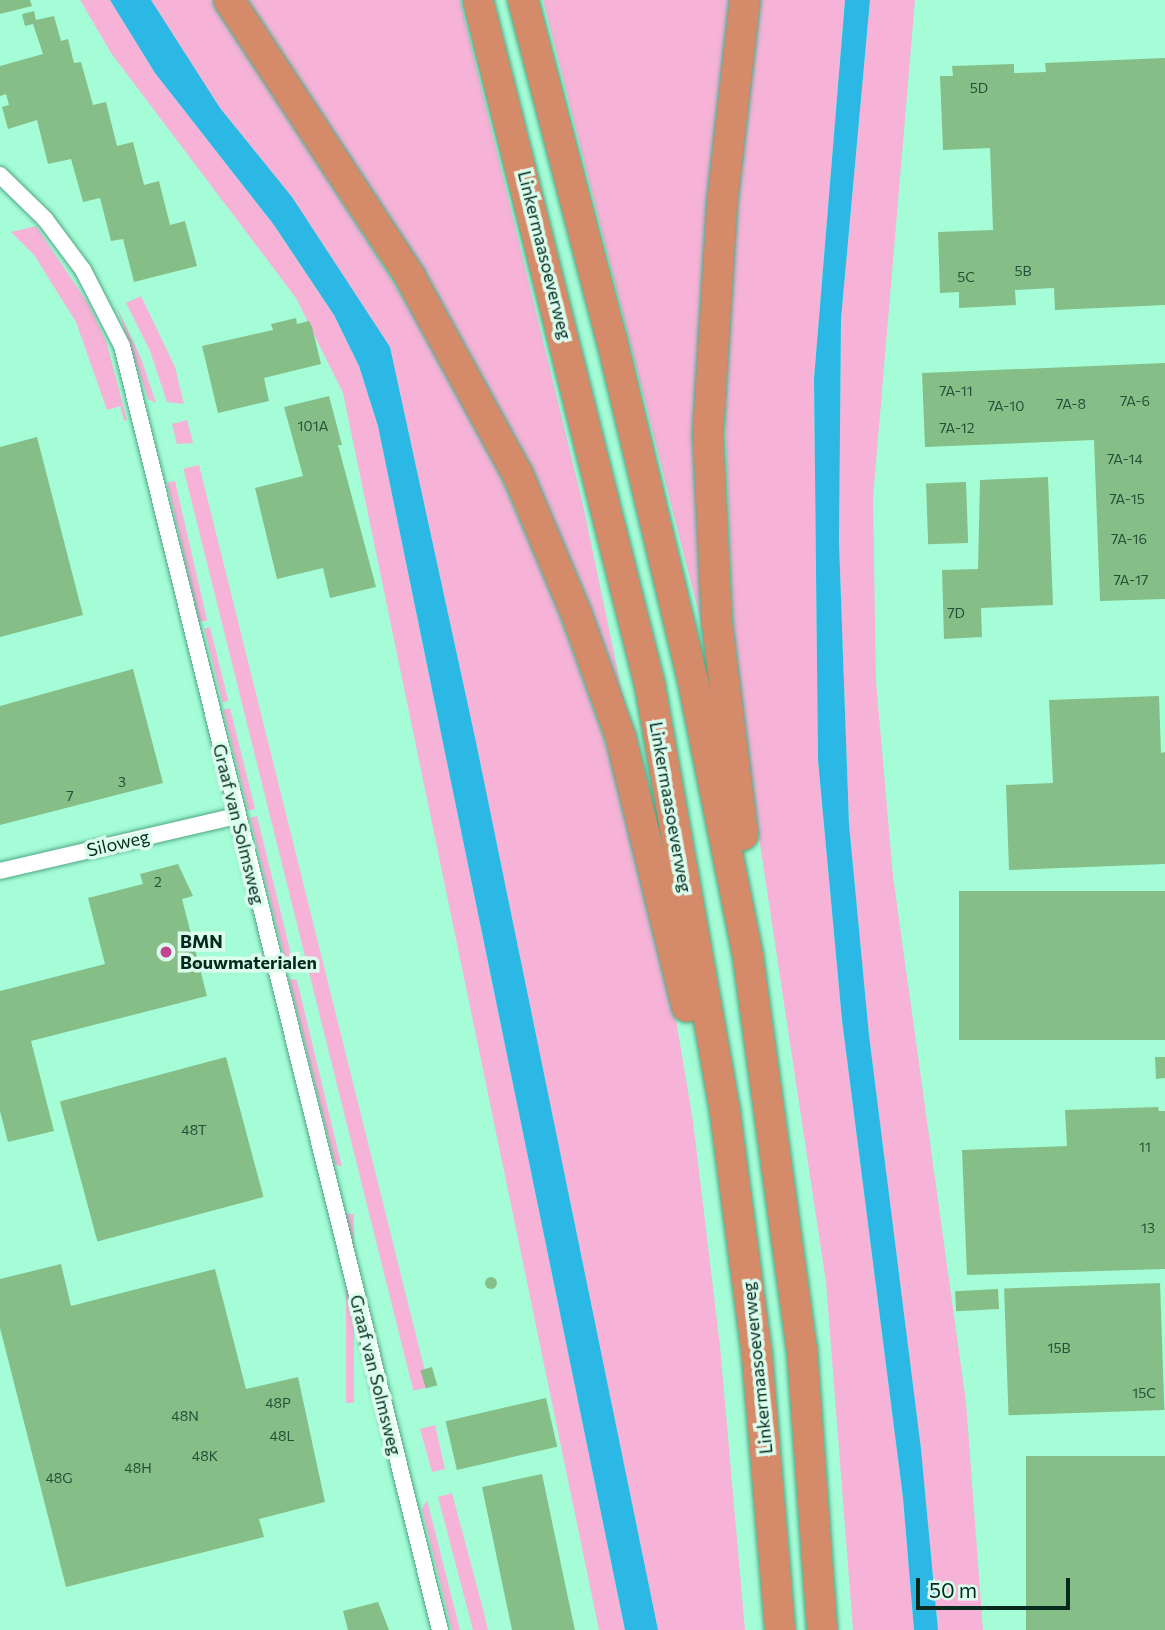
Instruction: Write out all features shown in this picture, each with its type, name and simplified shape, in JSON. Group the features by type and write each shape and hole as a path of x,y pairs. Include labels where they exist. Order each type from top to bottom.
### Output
{"highway":[{"path":"229,0 410,277 518,475 576,612 621,738 657,873 695,1042 725,1112"},
{"name":"Linkermaasoeverweg","path":"478,0 650,686 725,1112 757,1355 780,1630"},
{"path":"523,0 612,341 693,681 748,957 802,1349 822,1630"},
{"path":"745,0 719,230 708,434 717,624 749,872 748,957"}],"street":[{"name":"Graaf van Solmsweg","path":"0,175 44,219 83,270 122,346 440,1630"},
{"name":"Siloweg","path":"0,871 237,816"}],"shaded area":[{"path":"80,0 110,0 155,73 274,225 334,315 359,366 378,426 625,1630 599,1630 343,393 296,298 111,53"},
{"path":"151,0 215,0 443,361 482,433 555,601 625,797 671,990 693,1121 720,1346 745,1630 658,1630 476,742 390,347 292,197 220,108"},
{"path":"241,0 460,0 583,505 643,791 565,562"},
{"path":"543,0 738,0 713,210 717,685"},
{"path":"758,0 845,0 814,379 818,760 842,1020 903,1498 914,1630 853,1630 826,1282 735,678 725,416 732,253"},
{"path":"870,0 915,0 873,498 876,681 893,876 966,1402 983,1630 938,1630 921,1449 869,1035 849,824 839,542 841,319"},
{"path":"36,226 89,305 106,341 127,420 124,421 120,406 107,410 76,322 34,255 11,232"},
{"path":"141,296 175,367 184,404 167,402 150,351 126,303"},
{"path":"117,307 141,358 156,403 148,399"},
{"path":"187,420 193,443 177,444 172,424"},
{"path":"199,465 429,1387 413,1391 183,469"},
{"path":"175,481 207,620 199,622 167,483"},
{"path":"210,627 228,701 223,702 204,628"},
{"path":"230,708 255,809 248,811 223,710"},
{"path":"257,816 292,958 291,967 287,968 250,818"},
{"path":"289,979 297,980 342,1167 335,1164"},
{"path":"346,1214 354,1214 354,1403 346,1403"},
{"path":"435,1425 445,1469 432,1472 420,1429"},
{"path":"452,1493 488,1630 473,1630 438,1497"},
{"path":"427,1500 460,1630 452,1630 422,1509"}],"water":[{"path":"110,0 151,0 220,108 292,197 390,347 476,742 658,1630 625,1630 378,426 359,366 334,315 274,225 155,73"},
{"path":"845,0 870,0 841,319 839,542 849,824 869,1035 921,1449 938,1630 914,1630 903,1498 842,1020 818,760 814,379"}],"building":[{"path":"0,0 30,0 32,6 0,14"},
{"path":"34,11 36,20 54,16 61,41 68,39 74,63 81,62 93,105 106,102 117,146 133,142 144,185 159,181 170,225 185,221 197,266 134,282 123,239 111,241 100,198 83,202 71,159 48,164 37,120 8,129 2,107 9,105 6,94 0,96 0,66 43,54 33,24 25,26 22,14"},
{"path":"1165,58 1165,305 1055,310 1054,288 1015,290 1016,305 959,308 959,292 940,293 938,232 993,230 990,148 943,150 940,76 953,76 952,66 1014,64 1014,73 1046,72 1045,63"},
{"path":"296,318 297,324 309,321 321,364 264,378 269,401 218,413 202,346 273,330 271,324"},
{"path":"1165,363 1165,599 1100,601 1094,440 925,447 922,373"},
{"path":"329,396 342,445 338,445 376,587 330,598 323,568 277,579 255,488 303,476 284,407"},
{"path":"37,437 83,615 0,637 0,447"},
{"path":"1048,477 1053,605 981,608 982,637 944,639 942,570 978,569 980,480"},
{"path":"966,482 968,543 928,544 926,483"},
{"path":"133,669 163,783 0,825 0,706"},
{"path":"1159,696 1161,753 1165,752 1165,864 1009,870 1006,785 1053,783 1049,700"},
{"path":"178,864 193,896 182,899 207,996 31,1041 54,1131 8,1142 0,1111 0,991 105,964 88,898 143,884 140,874"},
{"path":"959,891 1165,891 1165,1040 959,1040"},
{"path":"226,1057 264,1197 97,1242 60,1102"},
{"path":"1155,1057 1165,1057 1165,1078 1156,1079"},
{"path":"1158,1107 1159,1111 1165,1111 1165,1269 967,1275 962,1150 1067,1146 1065,1110"},
{"path":"61,1264 71,1306 215,1269 246,1389 298,1377 325,1502 259,1519 264,1537 66,1587 0,1328 0,1279"},
{"path":"486,1278 496,1278 496,1288 486,1288"},
{"path":"1160,1283 1164,1410 1009,1415 1004,1288"},
{"path":"998,1289 999,1309 956,1311 955,1291"},
{"path":"432,1367 437,1385 426,1389 420,1370"},
{"path":"546,1398 557,1447 457,1470 446,1421"},
{"path":"1026,1456 1165,1456 1165,1630 1026,1630"},
{"path":"542,1474 575,1630 512,1630 482,1487"},
{"path":"378,1602 389,1630 348,1630 343,1611"}],"place":[{"name":"BMN Bouwmaterialen","path":"166,952"}]}
